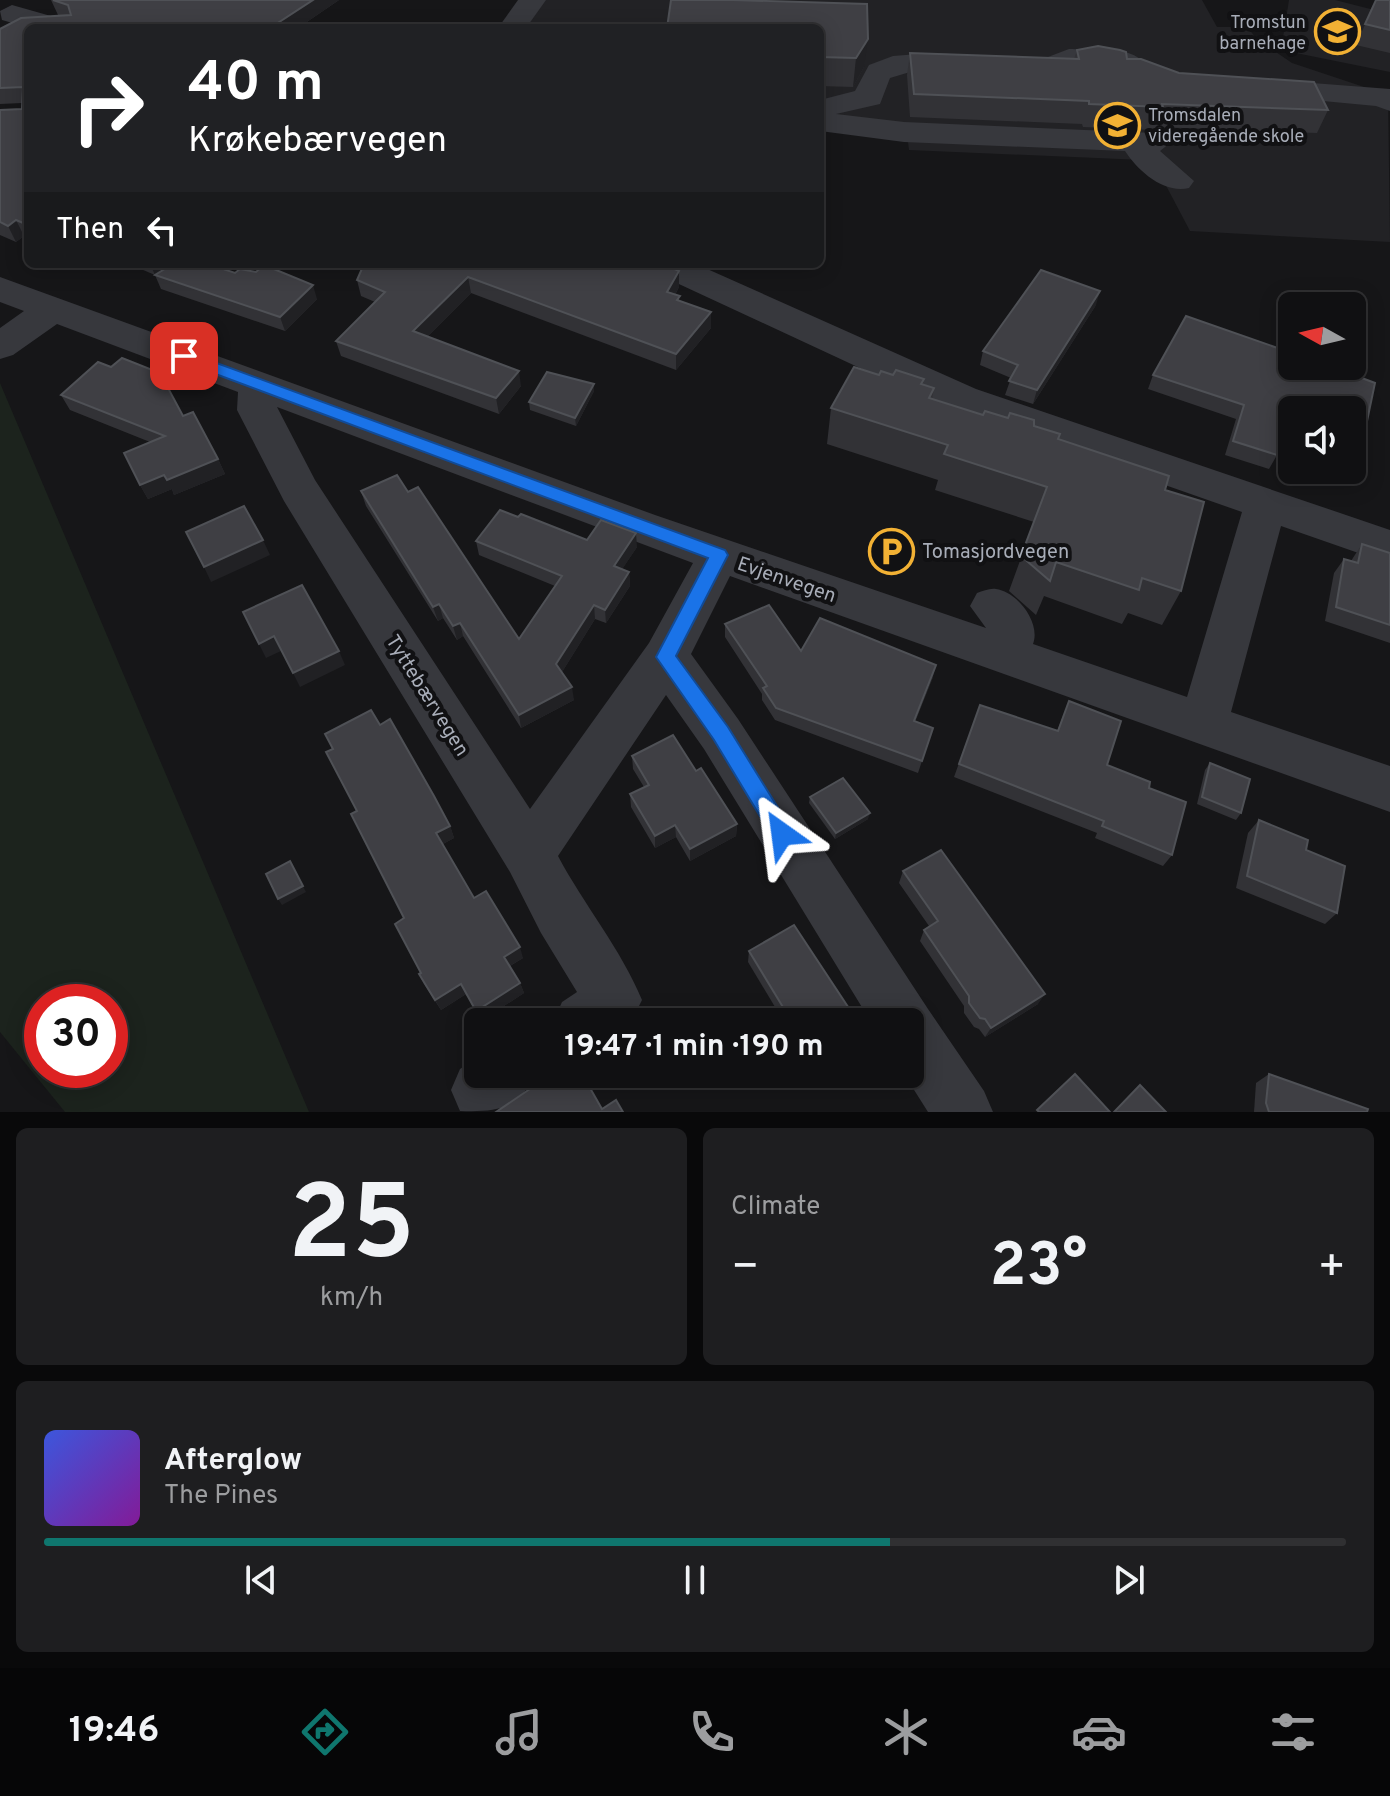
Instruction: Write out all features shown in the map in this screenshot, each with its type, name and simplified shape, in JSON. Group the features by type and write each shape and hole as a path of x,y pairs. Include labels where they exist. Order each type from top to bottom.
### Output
{"street":[{"path":"515,24 532,0"},
{"path":"14,12 50,24"},
{"path":"824,108 869,97 874,77 885,67 906,63 1033,67 1054,66 1069,58 1119,60 1159,81"},
{"path":"1232,87 1385,97 1390,102"},
{"path":"824,122 904,132 1144,142 1142,153 1177,181"},
{"path":"675,268 962,399 1390,547"},
{"name":"Evjenvegen","path":"0,346 16,300 258,385 719,555 1390,789"},
{"name":"Tyttebærvegen","path":"258,385 255,404 261,420 299,490 529,854 560,914 597,1008"},
{"path":"1203,725 1265,505"},
{"path":"529,854 666,657 719,555"},
{"path":"993,606 1009,622 1013,636 1005,655"},
{"path":"666,657 721,734 895,1008"},
{"path":"924,1052 963,1112"}],"shaded area":[{"name":"Tromsdalen videregående skole","path":"532,0 1202,0 1217,27 1247,27 1257,39 1292,63 1388,95 1390,242 1190,231 1161,176 1143,160 909,150 907,134 824,121 824,24 514,24"},
{"name":"Tromstun barnehage","path":"1289,0 1335,0 1390,14 1390,72 1281,50"},
{"path":"0,383 309,1112 65,1112 46,1088 128,1088 128,984 24,984 24,1062 0,1032"}],"building":[{"path":"53,0 313,0 276,24 24,24 24,223 16,220 8,226 0,222 0,110 22,109 23,87 0,88 0,29 21,18 71,15 68,5"},
{"path":"671,0 867,4 868,39 856,58 824,57 824,24 668,24"},
{"path":"1376,0 1390,0 1390,30 1365,24"},
{"path":"1098,46 1126,52 1127,59 1141,59 1179,73 1314,82 1328,110 1162,104 1163,107 914,94 910,53 1079,59 1077,50"},
{"path":"166,268 220,268 235,273 240,269 256,272 261,268 271,268 313,285 280,317 155,275"},
{"path":"362,268 672,268 679,271 667,292 680,296 677,300 711,312 676,354 468,277 413,331 519,371 496,398 336,341 385,292 357,280"},
{"path":"1041,270 1100,291 1037,390 1009,381 1018,365 983,351"},
{"path":"1186,316 1278,348 1278,380 1366,380 1375,383 1366,426 1366,396 1278,396 1277,455 1233,441 1244,405 1153,375"},
{"path":"122,358 160,373 183,416 193,412 218,459 167,480 164,475 140,485 124,453 165,436 61,395 98,362 111,367"},
{"path":"854,367 879,375 881,371 893,375 896,370 924,379 921,384 934,388 929,398 983,415 985,411 1008,418 1010,413 1034,420 1034,426 1060,434 1058,439 1169,476 1165,490 1204,502 1181,591 1142,578 1139,590 1056,562 1050,581 1021,556 1047,487 944,454 948,445 831,408"},
{"path":"547,372 594,384 575,418 529,402"},
{"path":"397,475 408,492 418,487 519,639 562,576 476,541 500,510 518,517 521,514 587,540 601,520 636,533 614,566 629,572 605,610 594,605 556,664 572,687 519,715 460,623 453,626 439,604 433,607 361,491"},
{"path":"244,506 263,540 204,567 186,532"},
{"path":"1362,544 1390,553 1390,625 1336,607 1344,559 1358,563"},
{"path":"302,585 339,651 293,673 274,636 259,644 243,612"},
{"path":"769,605 801,651 820,618 936,665 914,721 933,728 922,761 776,708 763,688 767,686 725,624"},
{"path":"1069,701 1121,721 1107,765 1150,782 1149,788 1186,802 1172,855 1102,826 1104,821 959,764 980,705 1058,731"},
{"path":"371,710 380,725 390,719 450,826 436,833 474,898 486,891 520,947 504,957 520,983 481,1008 474,1008 461,984 435,1000 395,924 404,918 351,814 357,811 326,752 333,749 325,734"},
{"path":"673,735 696,771 701,768 737,824 690,849 675,825 655,836 630,794 649,785 632,756"},
{"path":"1210,763 1250,779 1241,813 1202,797"},
{"path":"843,778 870,813 836,833 810,797"},
{"path":"1259,820 1308,840 1306,850 1345,866 1337,913 1247,876"},
{"path":"941,850 1045,994 991,1028 969,1003 969,996 924,930 938,921 903,871"},
{"path":"290,861 303,886 278,899 266,874"},
{"path":"794,925 849,1008 784,1008 749,951"},
{"path":"1075,1074 1110,1112 1037,1110"},
{"path":"1269,1074 1368,1109 1367,1112 1269,1112 1266,1103"},
{"path":"1140,1085 1166,1112 1114,1112"},
{"path":"531,1088 590,1088 602,1109 616,1100 623,1112 496,1112"}],"place":[{"name":"Tromstun barnehage","path":"1337,32"},
{"name":"Tromsdalen videregående skole","path":"1117,125"},
{"name":"Tomasjordvegen","path":"891,551"}],"route":[{"path":"184,356 719,555 666,657 708,714 782,834"}]}
